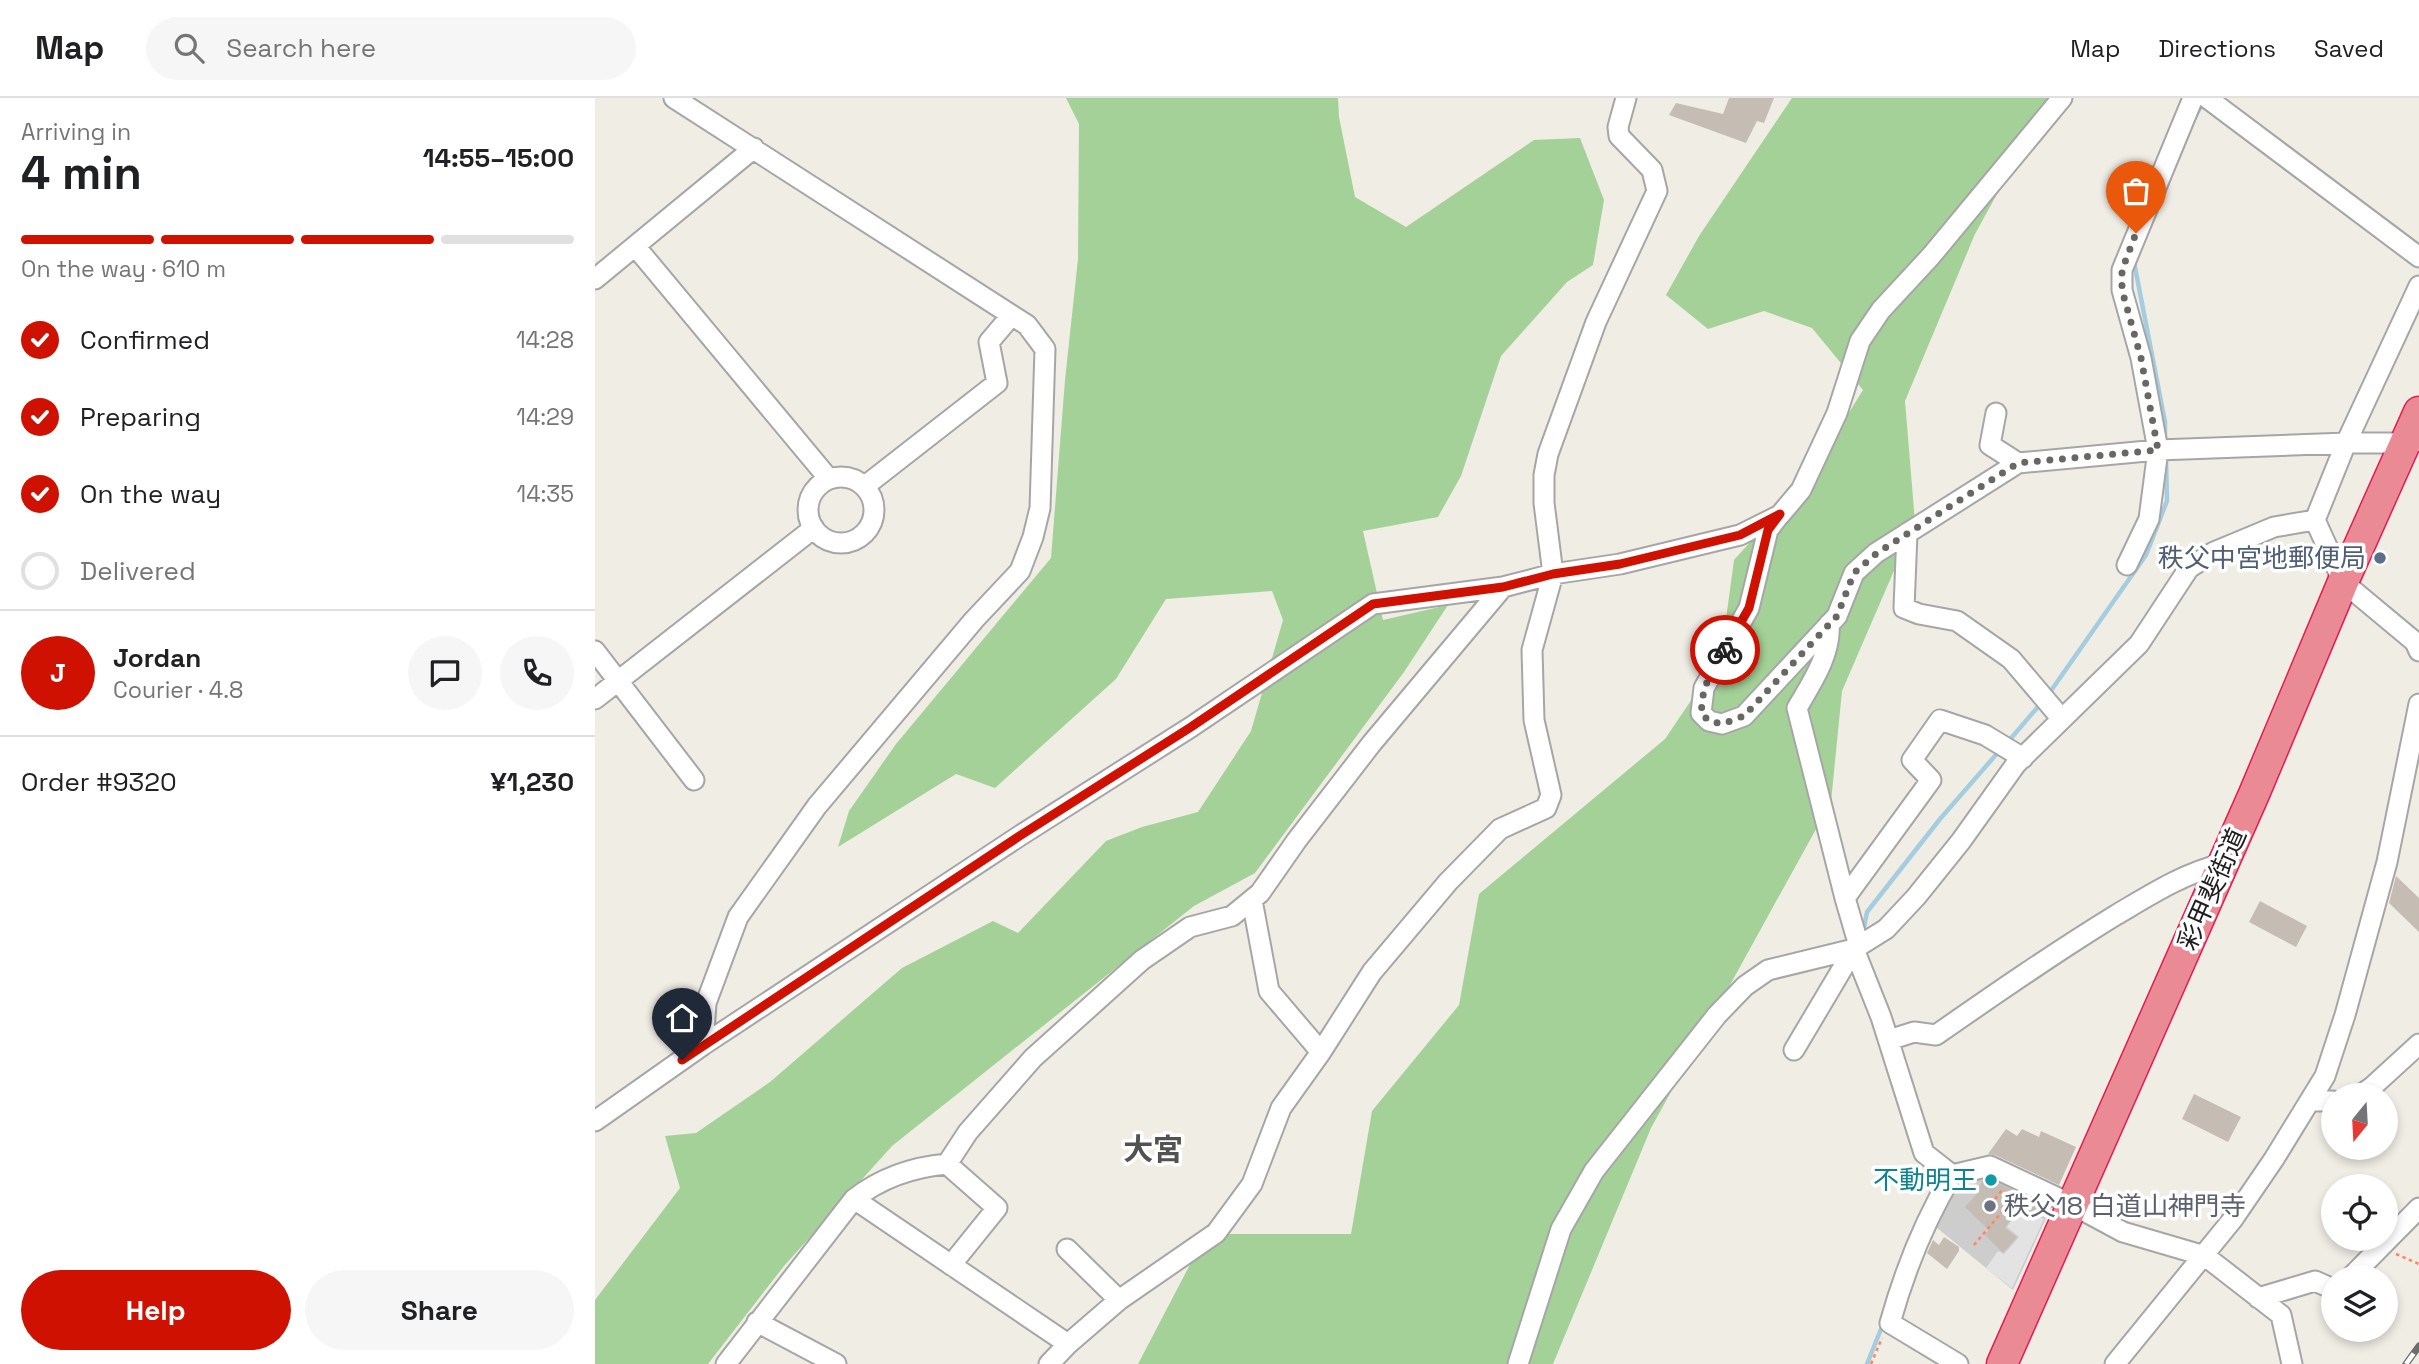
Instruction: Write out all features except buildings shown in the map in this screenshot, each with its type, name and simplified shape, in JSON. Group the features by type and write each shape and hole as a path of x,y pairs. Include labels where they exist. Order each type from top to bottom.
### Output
{"highway":[{"name":"彩甲斐街道","path":"2002,1364 2343,582 2412,443 2419,412"}],"street":[{"path":"674,98 1027,325 1045,349 1040,508 1033,537 1020,571 974,620 817,806 738,917 706,1003 703,1045"},
{"path":"1049,1364 1119,1300 1216,1233 1252,1184 1281,1108 1321,1052 1372,972 1448,882 1500,829 1546,808 1551,795 1534,720 1532,650 1553,574 1544,503 1548,454 1596,322 1657,191 1652,170 1619,136 1618,127 1626,98"},
{"path":"2062,98 1947,237 1881,310 1860,341 1837,413 1801,490 1768,530 1749,608 1704,688 1701,713 1709,721 1722,724 1744,716 1837,616 1854,573 1877,553 2018,463 2158,450 2412,443"},
{"path":"2127,565 2149,519 2158,450 2141,358 2122,290 2122,270 2193,98"},
{"path":"2207,98 2419,257"},
{"path":"595,279 754,148"},
{"path":"635,246 829,479"},
{"path":"2418,644 2343,582 2315,520 2346,443 2419,286"},
{"path":"865,486 997,383 989,342 1011,316"},
{"path":"1996,412 1990,445 2018,463"},
{"path":"847,477 865,486 871,495 874,517 870,527 853,541 831,541 814,528 808,511 810,498 818,486 829,479 847,477"},
{"path":"595,1121 703,1045 1021,835 1191,727 1373,604 1503,587 1553,574 1620,564 1740,535 1780,514"},
{"path":"1518,1364 1560,1228 1594,1171 1717,1015 1745,986 1768,970 1857,947 1886,929 1916,897 2023,758 2139,644 2189,568 2214,552 2274,527 2315,520"},
{"path":"595,699 814,528"},
{"path":"1907,533 1905,608 1919,614 1957,621 2011,659 2061,719"},
{"path":"947,1164 968,1132 1033,1058 1142,960 1190,927 1232,916 1260,893 1372,743 1503,587"},
{"path":"1829,624 1831,636 1815,676 1797,708 1857,947 1924,1153 1952,1175"},
{"path":"595,651 694,780"},
{"path":"2115,1364 2205,1256 2247,1199 2325,1076 2345,1015 2387,862 2419,705"},
{"path":"1845,898 1931,780 1912,760 1940,720 1985,735 2023,758"},
{"path":"1889,1040 1914,1032 1936,1035 2073,941 2201,869 2222,864"},
{"path":"1252,900 1269,990 1321,1052"},
{"path":"1794,1050 1857,947"},
{"path":"2376,1083 2419,1044"},
{"path":"2311,1101 2321,1101"},
{"path":"726,1364 853,1199 873,1184 921,1166 947,1164 997,1208 951,1265"},
{"path":"1958,1364 1890,1323 1911,1263 1938,1199 1952,1175 1990,1166 2012,1184 2071,1204 2123,1232 2205,1256 2281,1315 2292,1364"},
{"path":"853,1199 1069,1344"},
{"path":"2398,1229 2419,1208"},
{"path":"1067,1249 1119,1300"},
{"path":"2363,1265 2376,1251"},
{"path":"2258,1298 2315,1281 2321,1284"},
{"path":"757,1322 835,1364"}],"path":[{"path":"1995,1199 2012,1184"},
{"path":"1973,1245 2002,1212 2012,1184"},
{"path":"2391,1251 2419,1264"},
{"path":"1871,1364 1890,1323"}],"shaded area":[{"path":"1989,1168 2055,1199 2013,1290 1931,1223 1956,1179"},
{"path":"2019,1209 2044,1219 2012,1288 1986,1268 1998,1251 2004,1254 2019,1237 2007,1227"}],"green space":[{"path":"1066,98 1338,98 1339,117 1355,197 1406,227 1534,140 1580,138 1604,200 1593,265 1567,282 1501,356 1461,476 1438,517 1363,531 1383,620 1448,605 1404,672 1255,873 1194,906 892,1146 784,1266 708,1364 595,1364 595,1300 680,1188 665,1136 696,1133 770,1082 902,968 993,921 1018,933 1106,841 1142,827 1198,812 1251,731 1283,620 1272,591 1166,599 1116,679 995,788 956,774 838,847 849,811 896,744 1051,558 1078,259 1079,124"},
{"path":"1792,98 2050,98 1975,234 1905,401 1915,522 1842,691 1831,802 1651,1128 1553,1364 1138,1364 1206,1234 1351,1234 1372,1111 1459,1005 1479,894 1665,739 1721,656 1734,560 1809,477 1863,390 1812,328 1764,311 1708,329 1666,295 1699,236"}],"waterway":[{"path":"2194,119 2203,102"},
{"path":"2134,262 2165,422 2165,439"},
{"path":"2048,695 2146,555 2167,501 2166,459"},
{"path":"2007,743 2042,702"},
{"path":"1863,933 1867,912 1940,819 2001,749"},
{"path":"1931,1195 1934,1181 1932,1169"},
{"path":"1867,1364 1883,1324"}],"railway":[{"path":"2406,1364 2419,1346"}],"way so far":[{"path":"1725,650 1704,688 1701,713 1709,721 1722,724 1744,716 1837,616 1854,573 1877,553 2018,463 2158,450 2141,358 2122,290 2122,270 2136,233"}],"place":[{"name":"秩父中宮地郵便局","path":"2380,558"},
{"name":"不動明王","path":"1991,1180"},
{"name":"秩父18 白道山神門寺","path":"1990,1206"}],"district":[{"name":"大宮","path":"1153,1150"}],"route":[{"path":"682,1060 1021,835 1191,727 1373,604 1503,587 1553,574 1620,564 1740,535 1780,514 1768,530 1749,608 1725,650"}]}
